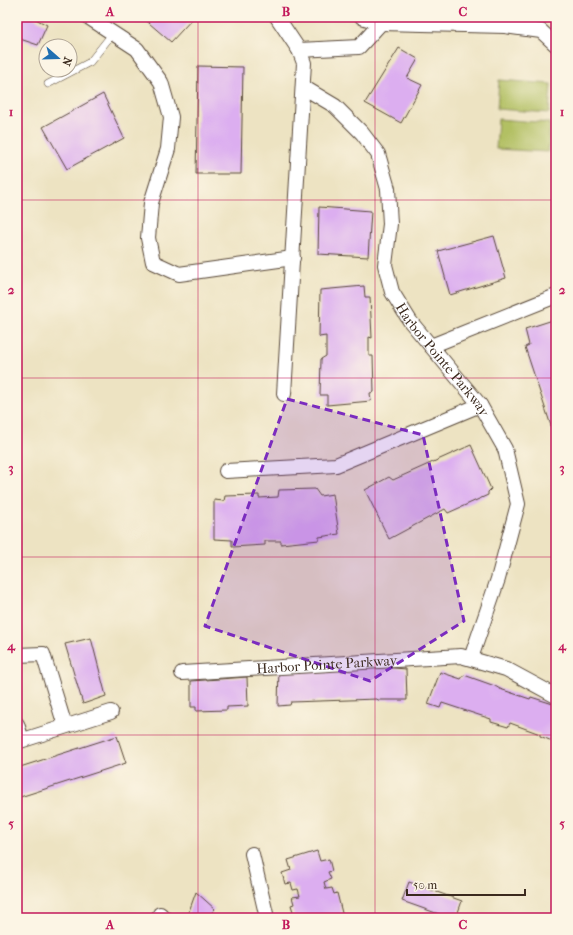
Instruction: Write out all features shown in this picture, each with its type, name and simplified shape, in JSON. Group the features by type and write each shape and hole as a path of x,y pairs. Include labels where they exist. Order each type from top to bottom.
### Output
{"street":[{"path":"88,17 137,49 161,82 171,117 168,149 151,203 148,238 153,262 179,274 292,258"},
{"path":"277,17 299,50 304,63 284,394"},
{"path":"362,17 381,23 505,26 541,31 556,45"},
{"path":"299,50 359,47 381,23"},
{"name":"Harbor Pointe Parkway","path":"303,87 335,106 362,133 378,154 388,188 390,224 385,265 392,292 410,321 480,405 505,449 518,504 498,579 471,658"},
{"path":"431,346 556,296"},
{"path":"226,471 336,465 480,405"},
{"path":"17,655 43,654 65,726"},
{"name":"Harbor Pointe Parkway","path":"182,673 461,656 506,669 556,696"},
{"path":"17,724 20,741 111,712"},
{"path":"252,854 267,918"}],"lane":[{"path":"48,84 90,62 113,33"}],"highlighted area":[{"path":"287,399 423,435 464,621 370,681 205,626"}],"green space":[{"path":"499,80 551,84 549,113 497,109"},
{"path":"498,119 550,123 548,152 496,149"}],"building":[{"path":"17,17 32,17 47,25 41,38 38,38 38,45 17,38"},
{"path":"142,17 194,17 171,42"},
{"path":"399,48 418,59 407,78 422,85 401,123 365,103"},
{"path":"198,66 243,67 241,174 196,174"},
{"path":"103,94 124,138 67,169 43,127"},
{"path":"319,207 371,211 368,257 318,254"},
{"path":"494,236 506,278 450,295 438,251"},
{"path":"364,286 365,297 370,297 372,338 369,337 369,356 373,356 374,392 370,393 371,401 327,405 327,395 320,395 321,359 326,356 326,336 319,337 320,290"},
{"path":"556,319 555,438 525,347 529,345 525,329"},
{"path":"471,445 491,489 488,492 488,495 448,513 445,509 389,539 365,490 389,477 393,480"},
{"path":"315,489 320,496 333,494 339,534 319,537 319,540 281,544 281,541 265,541 265,545 232,547 232,540 214,539 214,500 224,501 225,496 259,495 259,498 278,497 279,490"},
{"path":"91,638 106,696 83,704 65,644"},
{"path":"371,666 406,669 407,700 377,699 291,702 290,705 278,706 279,667"},
{"path":"440,672 461,679 464,675 530,699 531,697 556,705 556,729 552,741 540,736 540,734 510,723 508,727 491,722 491,719 442,703 440,708 428,704"},
{"path":"247,677 248,706 227,707 227,710 196,711 196,707 191,707 191,681"},
{"path":"117,736 126,763 17,798 17,768"},
{"path":"317,851 320,861 329,859 332,871 328,872 331,879 324,882 326,889 332,888 334,894 337,893 343,917 341,918 295,918 291,905 294,904 292,897 300,896 298,889 293,890 291,883 285,884 282,873 291,870 288,860"},
{"path":"409,882 462,901 456,918 450,918 402,901"},
{"path":"196,892 215,909 207,918 193,918 188,914"}]}
